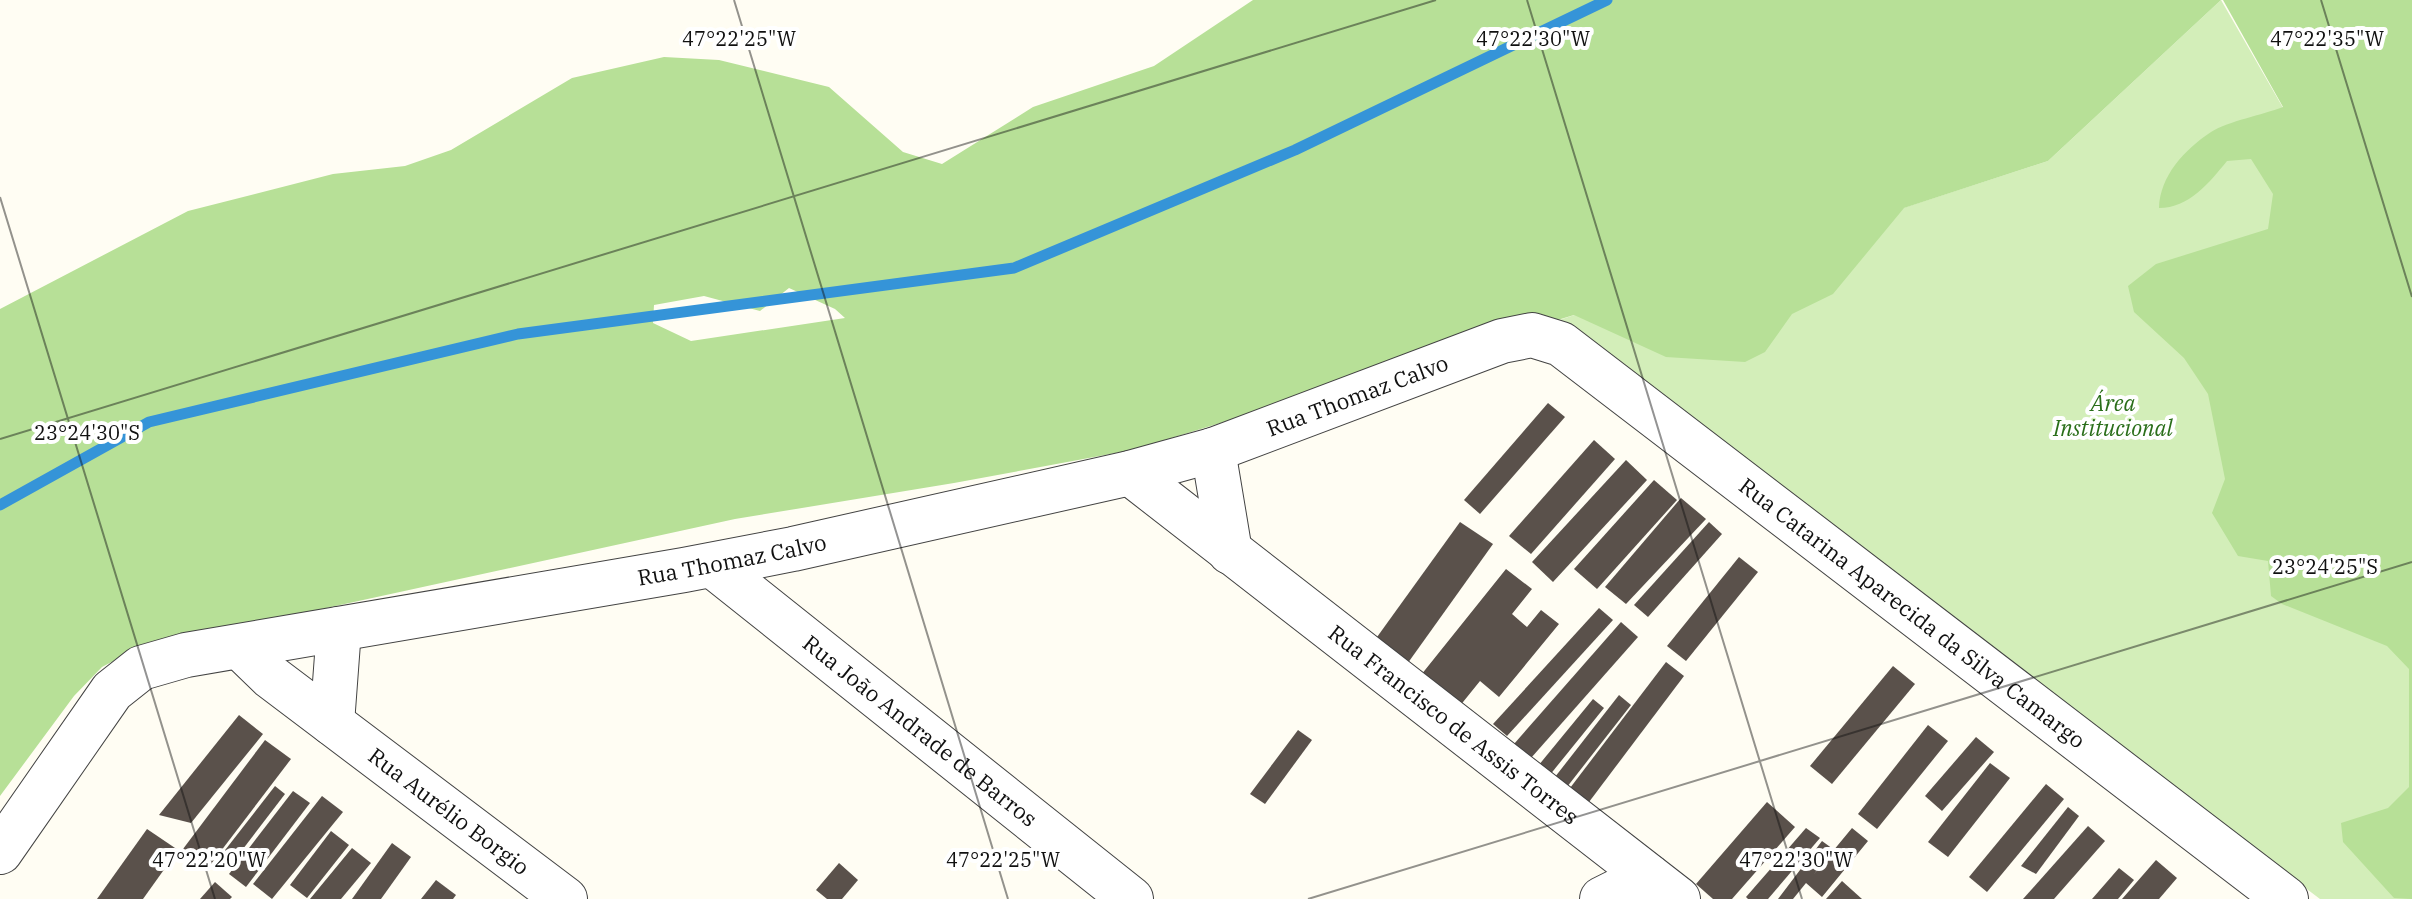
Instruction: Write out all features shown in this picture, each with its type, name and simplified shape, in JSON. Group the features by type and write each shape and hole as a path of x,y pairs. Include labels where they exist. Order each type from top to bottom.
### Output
{"street":[{"name":"Rua Thomaz Calvo","path":"0,852 112,691 141,668 186,655 712,565 1130,473 1213,450 1502,341 1532,335"},
{"name":"Rua Catarina Aparecida da Silva Camargo","path":"1532,335 1561,344 2286,899"},
{"path":"1213,450 1230,552"},
{"name":"Rua Francisco de Assis Torres","path":"1130,473 1663,887"},
{"name":"Rua João Andrade de Barros","path":"781,623 793,549"},
{"name":"Rua João Andrade de Barros","path":"712,565 1131,899"},
{"path":"332,723 339,629"},
{"name":"Rua Aurélio Borgio","path":"240,647 271,677 565,899"},
{"path":"1602,899 1663,887"}],"green space":[{"path":"1253,0 2221,0 2048,161 1904,208 1833,294 1792,314 1765,352 1745,362 1666,357 1574,315 1132,450 735,519 253,624 150,642 102,667 74,696 0,796 0,309 188,211 333,174 405,166 451,150 572,78 664,57 719,60 829,87 903,152 942,164 1033,107 1154,66","holes":["789,288 835,309 845,318 691,341 653,323 654,305 704,296 760,311"]},
{"name":"Área Institucional","path":"2221,0 2317,167 2412,530 2412,899 2320,899 1556,321 2048,161"},
{"path":"2223,0 2412,0 2412,899 2394,898 2343,842 2341,823 2388,808 2409,787 2409,669 2387,646 2282,604 2271,596 2268,561 2238,556 2212,513 2225,479 2208,394 2184,358 2134,312 2128,286 2156,264 2268,229 2273,194 2251,159 2227,161 2189,199 2159,208 2164,185 2175,165 2201,139 2227,125 2283,107"}],"building":[{"path":"1548,403 1565,417 1480,514 1464,500"},
{"path":"1594,440 1615,459 1531,554 1509,536"},
{"path":"1626,460 1647,480 1553,582 1532,562"},
{"path":"1654,480 1677,500 1597,589 1574,569"},
{"path":"1681,498 1706,519 1626,604 1605,587"},
{"path":"1460,522 1493,544 1405,667 1372,644"},
{"path":"1709,522 1722,534 1648,617 1634,605"},
{"path":"1739,557 1758,572 1686,661 1667,646"},
{"path":"1506,569 1532,589 1512,614 1527,627 1541,610 1559,624 1499,697 1480,681 1459,707 1421,675"},
{"path":"1599,608 1613,620 1507,736 1493,724"},
{"path":"1621,622 1638,637 1531,758 1514,744"},
{"path":"1666,662 1684,676 1586,806 1567,792"},
{"path":"1893,666 1915,684 1832,784 1810,766"},
{"path":"1619,695 1631,705 1567,787 1555,777"},
{"path":"1593,699 1604,708 1549,776 1538,766"},
{"path":"239,715 263,734 191,823 159,815"},
{"path":"1928,725 1948,741 1877,829 1858,814"},
{"path":"1298,730 1312,740 1265,804 1250,794"},
{"path":"1976,737 1994,752 1942,811 1925,796"},
{"path":"265,740 291,759 208,868 183,849"},
{"path":"1990,763 2010,778 1948,857 1928,842"},
{"path":"2046,784 2064,799 1987,892 1969,877"},
{"path":"275,786 285,794 233,862 222,854"},
{"path":"293,791 310,803 246,887 229,874"},
{"path":"322,796 343,812 272,899 253,884"},
{"path":"1767,802 1795,827 1732,899 1713,899 1696,884"},
{"path":"2068,807 2079,816 2036,874 2021,866"},
{"path":"2088,826 2105,841 2054,899 2023,899"},
{"path":"1806,828 1820,838 1768,899 1748,899 1746,897"},
{"path":"1852,828 1868,841 1822,897 1806,883 1793,899 1778,899 1822,841 1833,849 1814,874"},
{"path":"147,829 178,850 143,899 97,899"},
{"path":"331,831 349,845 307,898 290,885"},
{"path":"392,843 411,857 381,899 352,899"},
{"path":"352,848 371,863 341,899 310,899"},
{"path":"2156,860 2177,878 2159,899 2122,899"},
{"path":"839,863 858,880 842,899 827,899 816,890"},
{"path":"2119,868 2134,880 2118,899 2092,899"},
{"path":"436,880 456,895 453,899 421,899"},
{"path":"1842,881 1862,899 1826,899"},
{"path":"215,882 232,897 200,899"}],"waterway":[{"path":"0,505 149,422 518,334 1014,268 1295,150 1607,0"}]}
